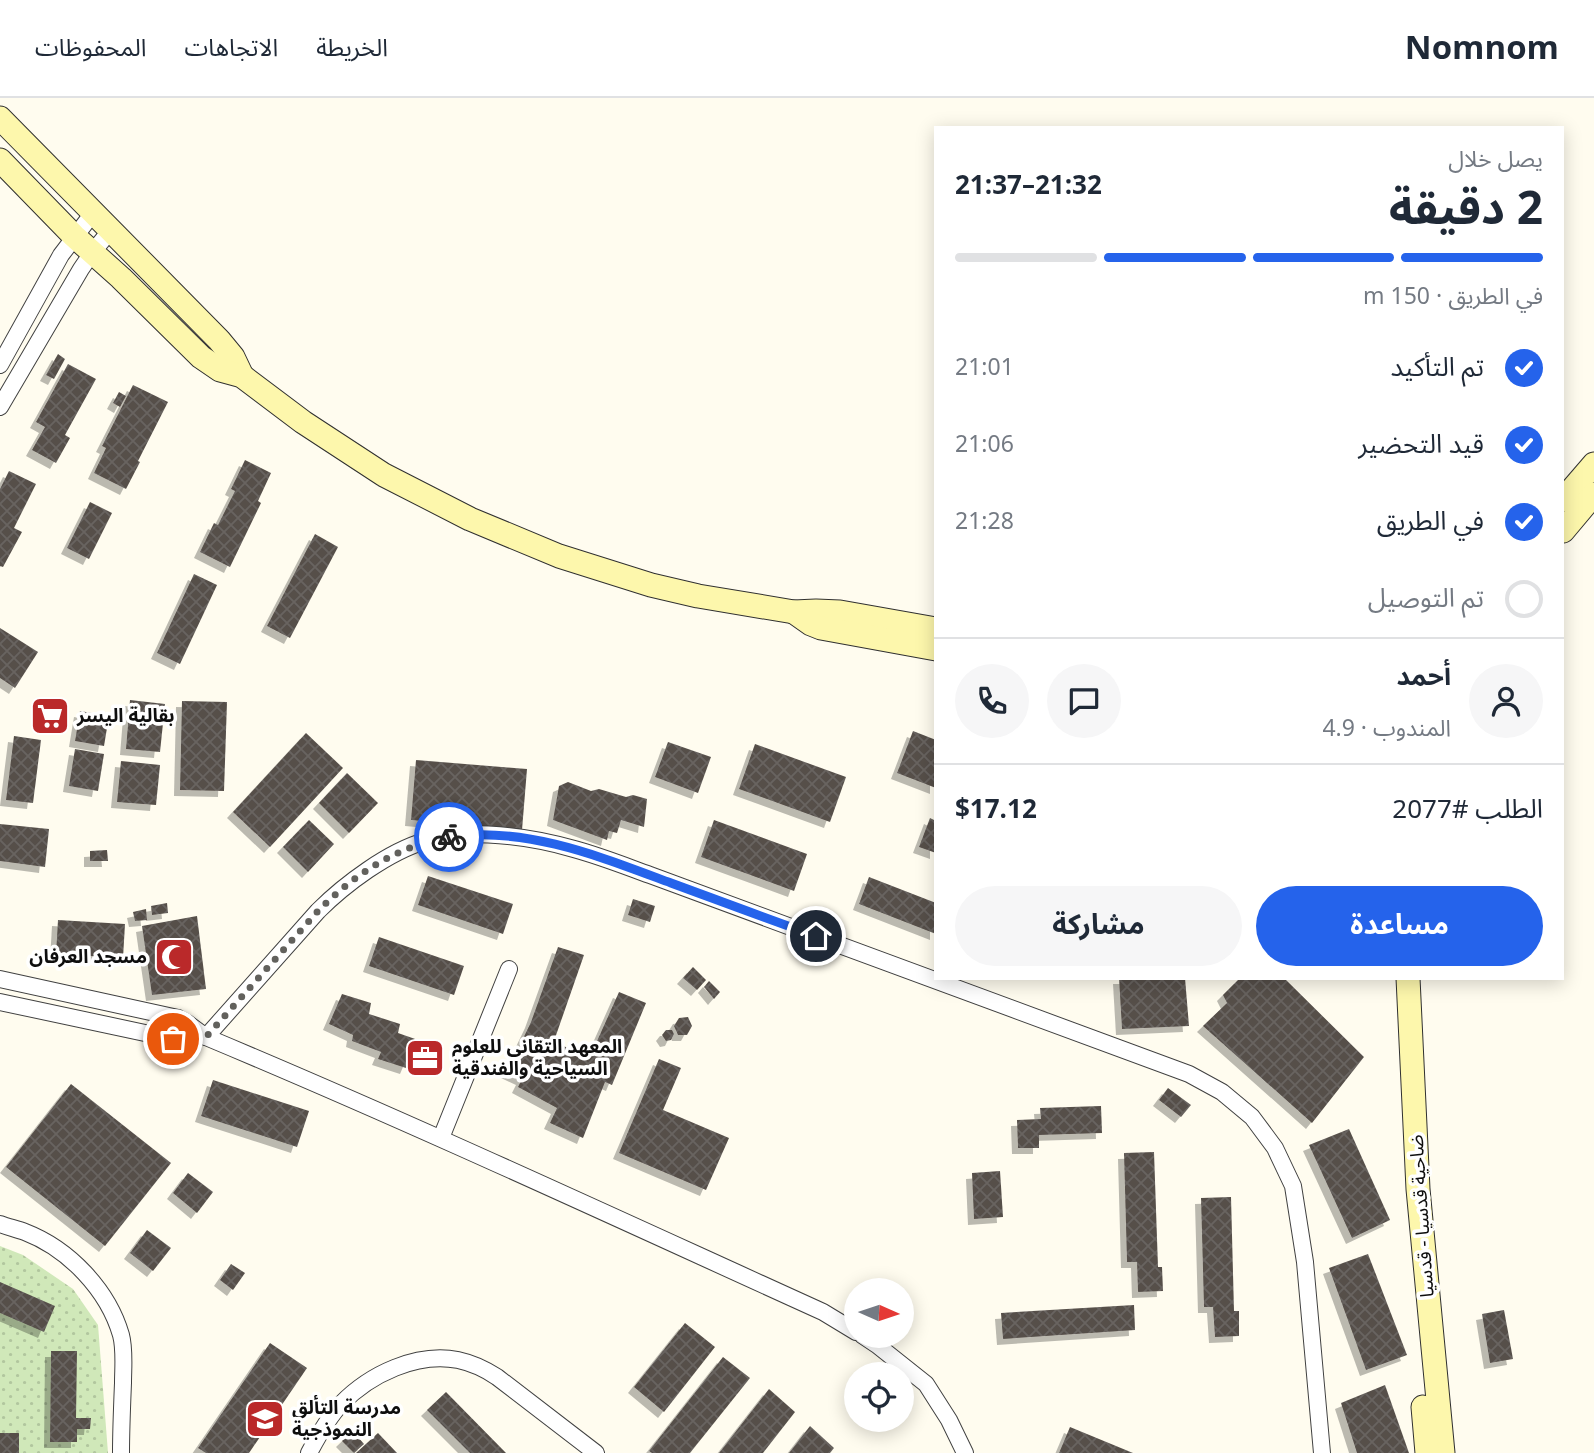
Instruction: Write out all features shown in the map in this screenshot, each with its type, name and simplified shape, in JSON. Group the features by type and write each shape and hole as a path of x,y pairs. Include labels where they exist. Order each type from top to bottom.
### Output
{"main road":[{"path":"0,118 226,348 242,376"},
{"path":"0,160 74,236 201,357 220,370 242,376 303,422 384,475 448,509 559,556 651,585 746,605 794,612 839,612 934,629"},
{"path":"46,207 52,207 61,201 66,186"},
{"path":"121,278 124,263 139,258"},
{"path":"1564,499 1594,464"},
{"path":"1564,530 1594,494"},
{"path":"794,612 821,628 934,649"},
{"name":"ضاحية قدسيا - قدسيا","path":"1393,980 1403,1189 1427,1453"},
{"name":"ضاحية قدسيا - قدسيا","path":"1408,980 1418,1189 1443,1453"}],"street":[{"path":"0,365 49,275 74,236 93,213"},
{"path":"0,407 92,253 110,231"},
{"path":"0,1002 173,1039 205,1036 318,911 363,873 393,855 425,841 457,836 496,835 532,839 575,849 934,980"},
{"path":"441,1138 509,969"},
{"path":"0,979 168,1015 187,1023 205,1036 355,1099 823,1312 844,1325"},
{"path":"934,980 1189,1074 1222,1092 1252,1117 1275,1148 1293,1185 1305,1262 1322,1453"},
{"path":"0,1224 27,1233 52,1246 75,1264 95,1285 110,1310 121,1336 124,1360 121,1453"},
{"path":"881,1348 926,1384 949,1420 965,1453"},
{"path":"309,1453 321,1430 341,1404 367,1382 414,1362 444,1358 479,1366 497,1377 596,1453"}],"green space":[{"path":"0,1246 23,1255 73,1289 98,1325 108,1453 0,1453"}],"building":[{"path":"58,354 65,359 54,379 46,375"},
{"path":"68,364 96,379 65,435 70,438 56,463 32,450 45,427 36,422"},
{"path":"133,385 168,402 126,489 94,473 106,448 102,446"},
{"path":"119,392 126,396 120,407 113,403"},
{"path":"245,460 271,473 258,501 261,503 230,567 200,552 214,523 218,525 235,491 231,489"},
{"path":"9,471 36,484 14,528 22,532 3,567 0,566 0,489"},
{"path":"90,502 112,513 89,559 67,548"},
{"path":"315,534 338,547 290,638 267,626"},
{"path":"194,574 217,585 180,664 157,653"},
{"path":"0,628 38,652 15,688 0,678"},
{"path":"130,700 165,704 160,752 126,749"},
{"path":"182,701 227,702 224,791 180,790"},
{"path":"80,711 109,716 104,746 75,741"},
{"path":"913,731 934,739 934,787 897,773"},
{"path":"306,733 343,768 270,847 233,812"},
{"path":"14,736 41,740 33,803 6,800"},
{"path":"668,742 711,757 698,793 655,777"},
{"path":"755,744 846,777 830,822 739,789"},
{"path":"75,749 104,754 98,791 69,786"},
{"path":"416,760 527,769 522,830 411,820"},
{"path":"121,761 160,765 156,805 117,802"},
{"path":"347,773 378,803 349,833 319,803"},
{"path":"568,782 591,791 599,789 626,797 633,795 647,799 644,827 621,820 617,833 609,831 607,840 553,820 559,786"},
{"path":"930,818 934,820 934,852 919,847"},
{"path":"309,820 334,844 308,872 283,847"},
{"path":"714,820 807,854 794,891 701,857"},
{"path":"0,824 49,829 45,867 0,861"},
{"path":"107,850 108,861 90,861 90,851"},
{"path":"428,876 513,904 503,934 418,905"},
{"path":"869,877 934,902 934,933 859,904"},
{"path":"633,899 655,906 650,922 628,915"},
{"path":"167,903 168,913 152,915 151,906"},
{"path":"146,909 147,920 135,921 133,912"},
{"name":"مسجد العرفان","path":"197,916 206,989 152,995 142,926"},
{"path":"58,920 125,924 123,958 56,954"},
{"path":"379,937 464,966 454,995 369,966"},
{"path":"558,947 584,955 554,1041 589,1059 619,992 646,1003 612,1085 605,1082 583,1138 550,1123 557,1108 518,1087 522,1079 507,1072 531,1022"},
{"path":"693,967 706,980 697,990 683,978"},
{"path":"1119,980 1185,980 1189,1026 1122,1029"},
{"path":"1238,980 1286,980 1364,1057 1312,1123 1203,1026 1227,1003 1223,995"},
{"path":"709,981 720,992 714,999 704,987"},
{"path":"342,994 371,1003 369,1014 400,1024 398,1033 418,1040 406,1068 378,1059 381,1052 352,1041 353,1035 329,1024"},
{"path":"688,1017 692,1026 687,1035 678,1035 674,1026 679,1018"},
{"path":"666,1030 672,1030 674,1034 671,1040 666,1041 662,1035"},
{"path":"659,1059 681,1068 663,1110 729,1138 706,1190 619,1153"},
{"path":"213,1080 309,1111 297,1147 201,1116"},
{"path":"71,1084 171,1163 105,1246 6,1167"},
{"path":"1168,1088 1191,1105 1181,1117 1159,1100"},
{"path":"1101,1106 1102,1133 1039,1135 1039,1148 1018,1148 1017,1120 1041,1119 1040,1108"},
{"path":"1349,1129 1390,1220 1352,1238 1309,1145"},
{"path":"1154,1152 1158,1267 1162,1267 1163,1291 1138,1292 1137,1262 1127,1262 1124,1153"},
{"path":"1000,1171 1003,1217 974,1219 972,1173"},
{"path":"188,1173 213,1192 197,1213 173,1193"},
{"path":"1231,1197 1234,1311 1239,1311 1239,1336 1215,1337 1213,1307 1204,1307 1201,1198"},
{"path":"147,1230 171,1248 153,1271 130,1253"},
{"path":"1368,1254 1407,1355 1366,1370 1329,1268"},
{"path":"231,1264 245,1273 233,1290 220,1280"},
{"path":"0,1282 55,1306 44,1332 0,1313"},
{"path":"1134,1305 1135,1330 1003,1339 1001,1313"},
{"path":"1504,1310 1513,1359 1490,1363 1482,1314"},
{"path":"685,1323 715,1347 664,1412 634,1387"},
{"path":"270,1343 307,1368 249,1453 206,1453 198,1448"},
{"path":"51,1351 77,1351 76,1418 91,1418 90,1429 77,1429 77,1442 50,1442"},
{"path":"723,1357 750,1378 690,1453 649,1451"},
{"path":"1385,1385 1409,1453 1357,1453 1341,1403"},
{"path":"769,1389 795,1412 763,1453 719,1453"},
{"path":"446,1392 506,1453 470,1453 427,1410"},
{"path":"364,1420 370,1425 358,1437 364,1444 354,1453 342,1441"},
{"path":"810,1426 834,1448 830,1453 789,1453"},
{"path":"1070,1427 1133,1453 1059,1453"},
{"path":"0,1433 19,1433 19,1453 0,1453"},
{"path":"378,1433 397,1453 356,1453"}],"way so far":[{"path":"173,1039 183,1040 204,1035 206,1037 318,911 363,873 393,855 425,841 449,837"}],"place":[{"name":"بقالية اليسر","path":"50,716"},
{"name":"مسجد العرفان","path":"174,957"},
{"name":"المعهد التقاني للعلوم السياحية والفندقية","path":"425,1058"},
{"name":"مدرسة التألق النموذجية","path":"265,1419"}],"route":[{"path":"449,837 496,835 532,839 575,849 816,936"}]}
